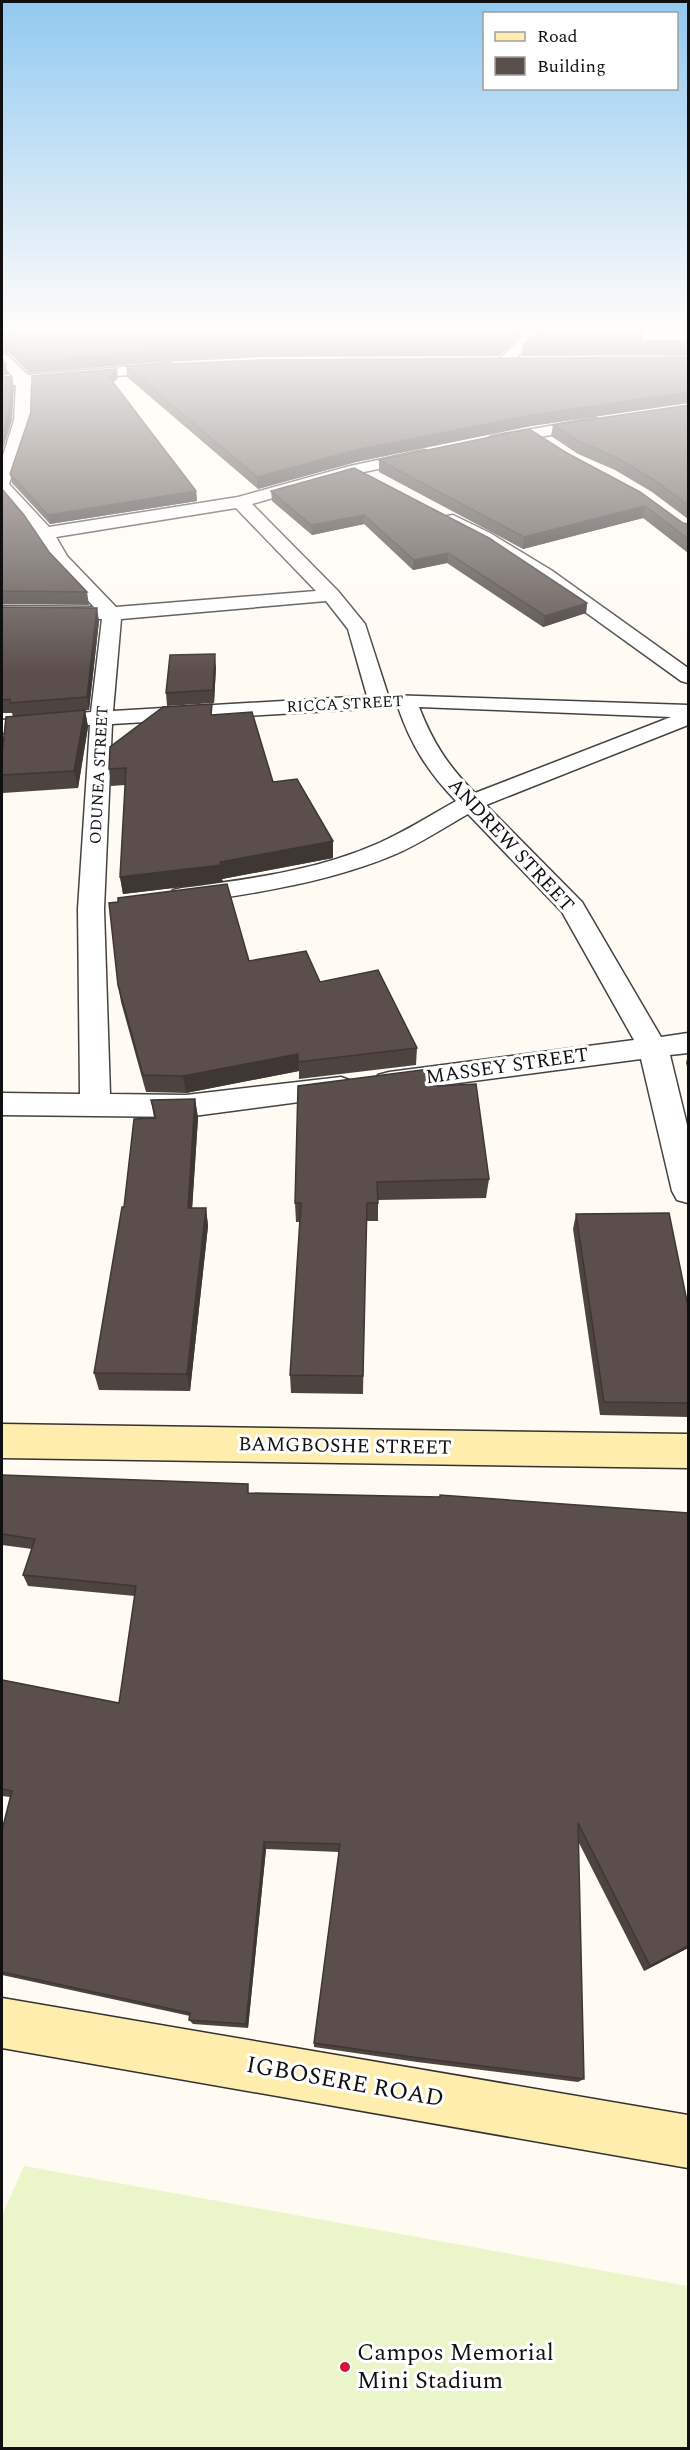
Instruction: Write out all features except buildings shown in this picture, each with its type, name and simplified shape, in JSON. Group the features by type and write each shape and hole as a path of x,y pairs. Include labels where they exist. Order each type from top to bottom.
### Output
{"main road":[{"name":"BAMGBOSHE STREET","path":"2,1441 688,1451"},
{"name":"IGBOSERE ROAD","path":"2,2023 688,2142"}],"street":[{"path":"7,445 2,484 45,533 59,559 112,614"},
{"path":"551,445 557,449"},
{"path":"45,533 240,502 356,469 438,452"},
{"path":"356,469 386,485"},
{"path":"240,502 331,595 358,628 379,700"},
{"path":"436,511 495,542 571,590 688,677"},
{"path":"2,612 112,614 331,595"},
{"name":"ODUNEA STREET","path":"95,1106 103,907 101,718 112,614"},
{"name":"RICCA STREET","path":"2,726 379,700 688,711"},
{"name":"ANDREW STREET","path":"406,700 418,734 441,772 473,802 573,908 653,1047 688,1191"},
{"path":"161,899 278,882 334,868 388,848 473,802 688,718"},
{"name":"MASSEY STREET","path":"2,1104 186,1106 688,1043"}],"green space":[{"name":"Campos Memorial Mini Stadium","path":"24,2166 688,2286 688,2448 2,2448 2,2215"}],"place":[{"name":"Campos Memorial Mini Stadium","path":"345,2367"}]}
